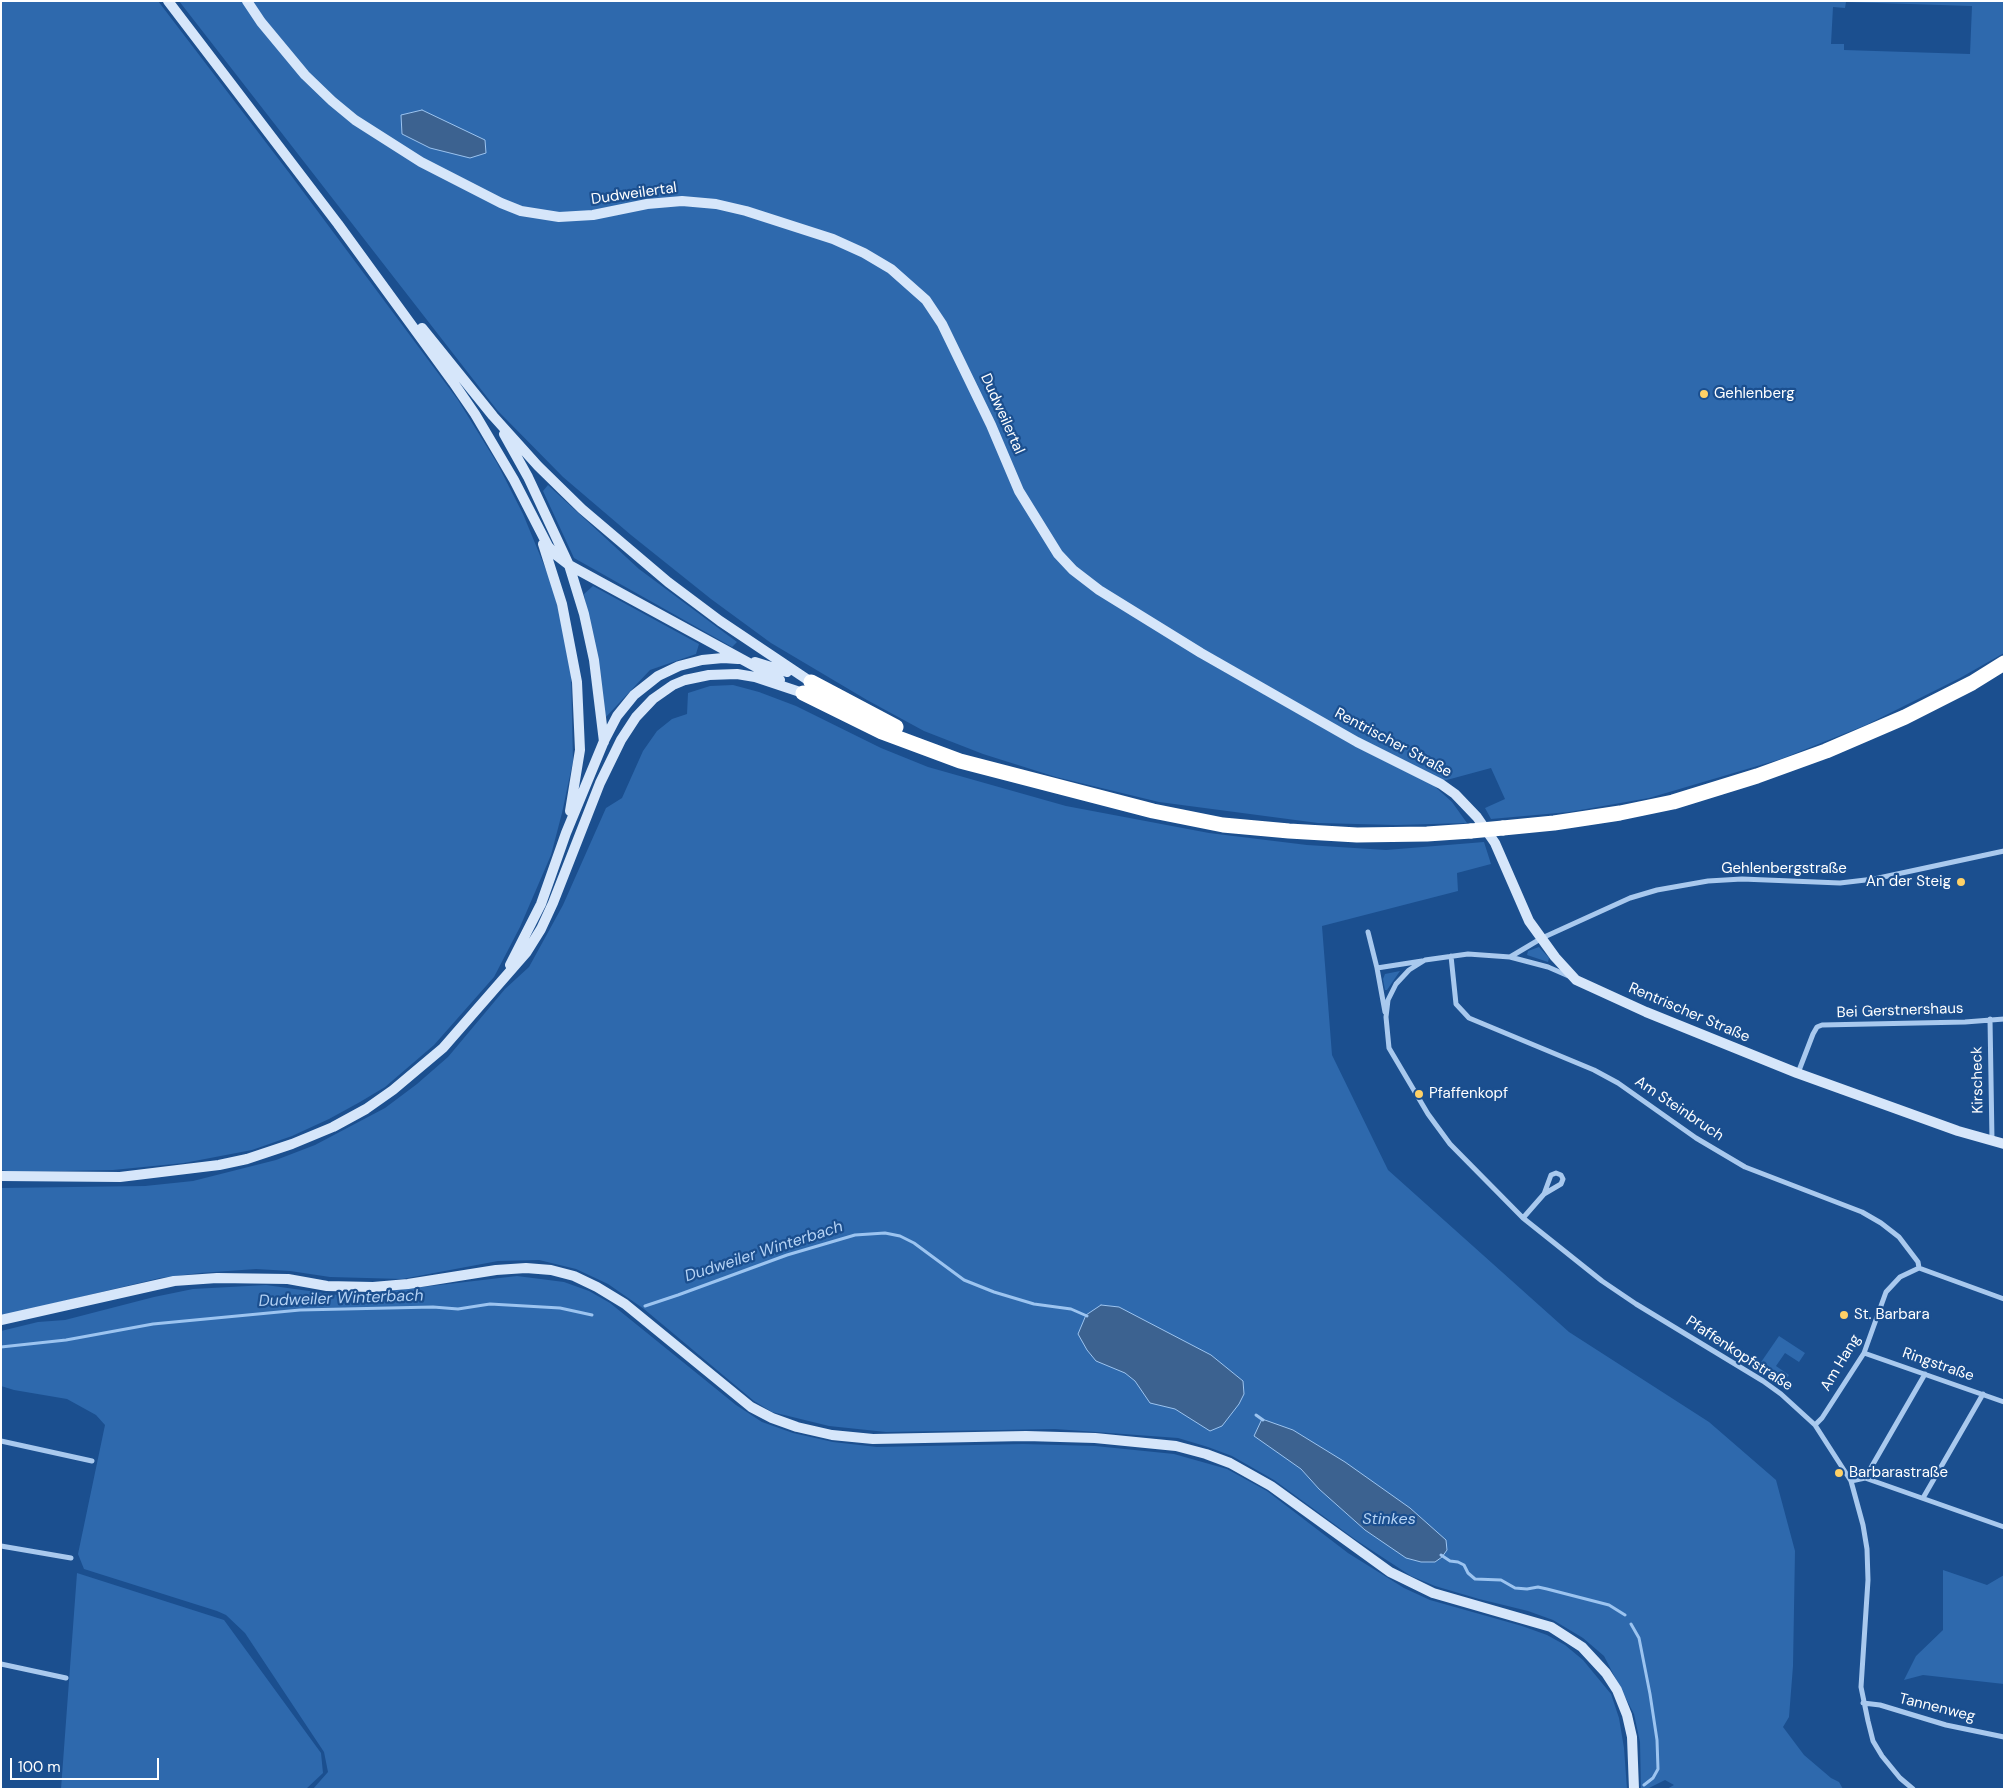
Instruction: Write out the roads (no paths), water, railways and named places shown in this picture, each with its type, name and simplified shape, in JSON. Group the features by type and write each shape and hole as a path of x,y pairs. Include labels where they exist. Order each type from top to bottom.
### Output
{"highway":[{"path":"807,688 989,768 1153,811 1223,825 1357,836 1426,834 1554,823 1620,813 1673,802 1757,776 1905,717 1972,683 2004,663"}],"main road":[{"path":"168,1 338,224 475,414 514,480 548,546 556,555 570,565 742,659 780,670 807,688"},
{"name":"Dudweilertal","path":"247,1 261,22 305,75 354,120 421,162 500,203 521,211 559,217 593,215 648,204 682,201 716,204 746,211 833,239 891,269 926,300 942,324 991,425 1019,491"},
{"path":"338,224 493,416 538,466 575,503 631,552 807,688"},
{"path":"493,416 528,476 570,565 584,614 594,660 604,741 604,758 600,783"},
{"name":"Rentrischer Straße","path":"1019,491 1058,554 1085,580 1202,653 1357,742 1441,784 1455,794 1477,816 1495,843 1529,921 1555,958 1576,980 1646,1012 1798,1073 1958,1131 2004,1144"},
{"path":"532,517 547,554 562,604 577,682 580,750 566,833"},
{"path":"501,981 541,904 566,833 604,741 617,716 634,695 658,676 679,666 702,660 742,659"},
{"path":"3,1176 120,1177 160,1174 228,1163 292,1144 333,1127 366,1109 393,1090 443,1048 526,953 541,929 553,903 600,783 620,740 636,717 653,699 673,685 685,680 709,675 737,674 807,688"},
{"path":"1,1320 174,1281 217,1278 288,1279 327,1286 373,1287 408,1284 496,1270 526,1268 551,1270 574,1276 625,1304 752,1407 772,1418 797,1427 832,1435 874,1439 1026,1436 1095,1438 1176,1446 1206,1454 1230,1463 1271,1486 1390,1572 1433,1593 1551,1627 1582,1647 1606,1673 1617,1690 1627,1715 1632,1737 1634,1789"}],"street":[{"name":"Gehlenbergstraße","path":"1542,938 1630,898 1708,881 1742,879 1840,883 1874,880 2004,850"},
{"name":"Pfaffenkopfstraße","path":"1368,932 1386,1017 1389,1048 1428,1114 1450,1144 1523,1218 1602,1281 1636,1304 1763,1381 1781,1394 1815,1425 1850,1481 1863,1525 1867,1549 1868,1580 1862,1662 1863,1703 1873,1740 1882,1756 1912,1789"},
{"path":"1510,956 1542,938"},
{"name":"Pfaffenkopfstraße","path":"1377,968 1468,954 1510,956 1548,968 1576,980"},
{"name":"Am Steinbruch","path":"1451,956 1456,1004 1468,1018 1594,1070 1618,1083 1696,1138 1745,1168 1868,1216 1899,1237 1918,1262 1919,1268"},
{"name":"Pfaffenkopfstraße","path":"1386,1017 1388,1000 1396,984 1409,970 1425,960"},
{"name":"Kirscheck","path":"1990,1019 1992,1140"},
{"name":"Bei Gerstnershaus","path":"1798,1073 1813,1034 1817,1027 1822,1025 1965,1022 2004,1019"},
{"path":"1523,1218 1544,1194"},
{"path":"1919,1268 2004,1299"},
{"name":"Am Hang","path":"1815,1425 1822,1418 1864,1353 1886,1292 1900,1277 1919,1268"},
{"name":"Ringstraße","path":"1864,1353 2004,1402"},
{"path":"1866,1478 1925,1374"},
{"path":"1923,1498 1983,1394"},
{"path":"1,1441 92,1461"},
{"path":"1850,1481 1866,1478 2004,1527"},
{"path":"1,1546 71,1558"},
{"path":"1,1664 66,1678"},
{"name":"Tannenweg","path":"1863,1703 1880,1705 1946,1725 2004,1737"}],"water":[{"path":"422,110 485,140 486,153 470,158 430,148 402,134 401,115"},
{"path":"1101,1305 1119,1307 1211,1355 1243,1381 1244,1394 1239,1404 1222,1426 1210,1431 1175,1409 1150,1403 1135,1381 1125,1373 1096,1361 1078,1334 1086,1315"},
{"name":"Stinkes","path":"1262,1419 1293,1430 1345,1462 1410,1508 1446,1540 1447,1550 1442,1557 1435,1562 1421,1562 1406,1558 1365,1530 1319,1489 1301,1469 1254,1436"}],"waterway":[{"name":"Dudweiler Winterbach","path":"645,1306 787,1255 855,1235 885,1233 900,1236 914,1243 964,1280 994,1292 1034,1304 1071,1309 1087,1316"},
{"name":"Dudweiler Winterbach","path":"1,1347 66,1340 153,1324 300,1310 433,1307 458,1309 490,1304 560,1308 592,1315"},
{"name":"Dudweiler Winterbach","path":"1256,1415 1263,1420"},
{"name":"Dudweiler Winterbach","path":"1441,1555 1450,1561 1464,1565 1468,1573 1475,1579 1501,1580 1515,1588 1527,1589 1538,1587 1547,1589 1609,1605 1625,1615"},
{"name":"Dudweiler Winterbach","path":"1631,1624 1639,1638 1657,1740 1658,1769 1653,1778 1644,1785"}],"place":[{"name":"Gehlenberg","path":"1704,394"},
{"name":"An der Steig","path":"1961,882"},
{"name":"Pfaffenkopf","path":"1419,1094"},
{"name":"St. Barbara","path":"1844,1315"},
{"name":"Barbarastraße","path":"1839,1473"}]}
